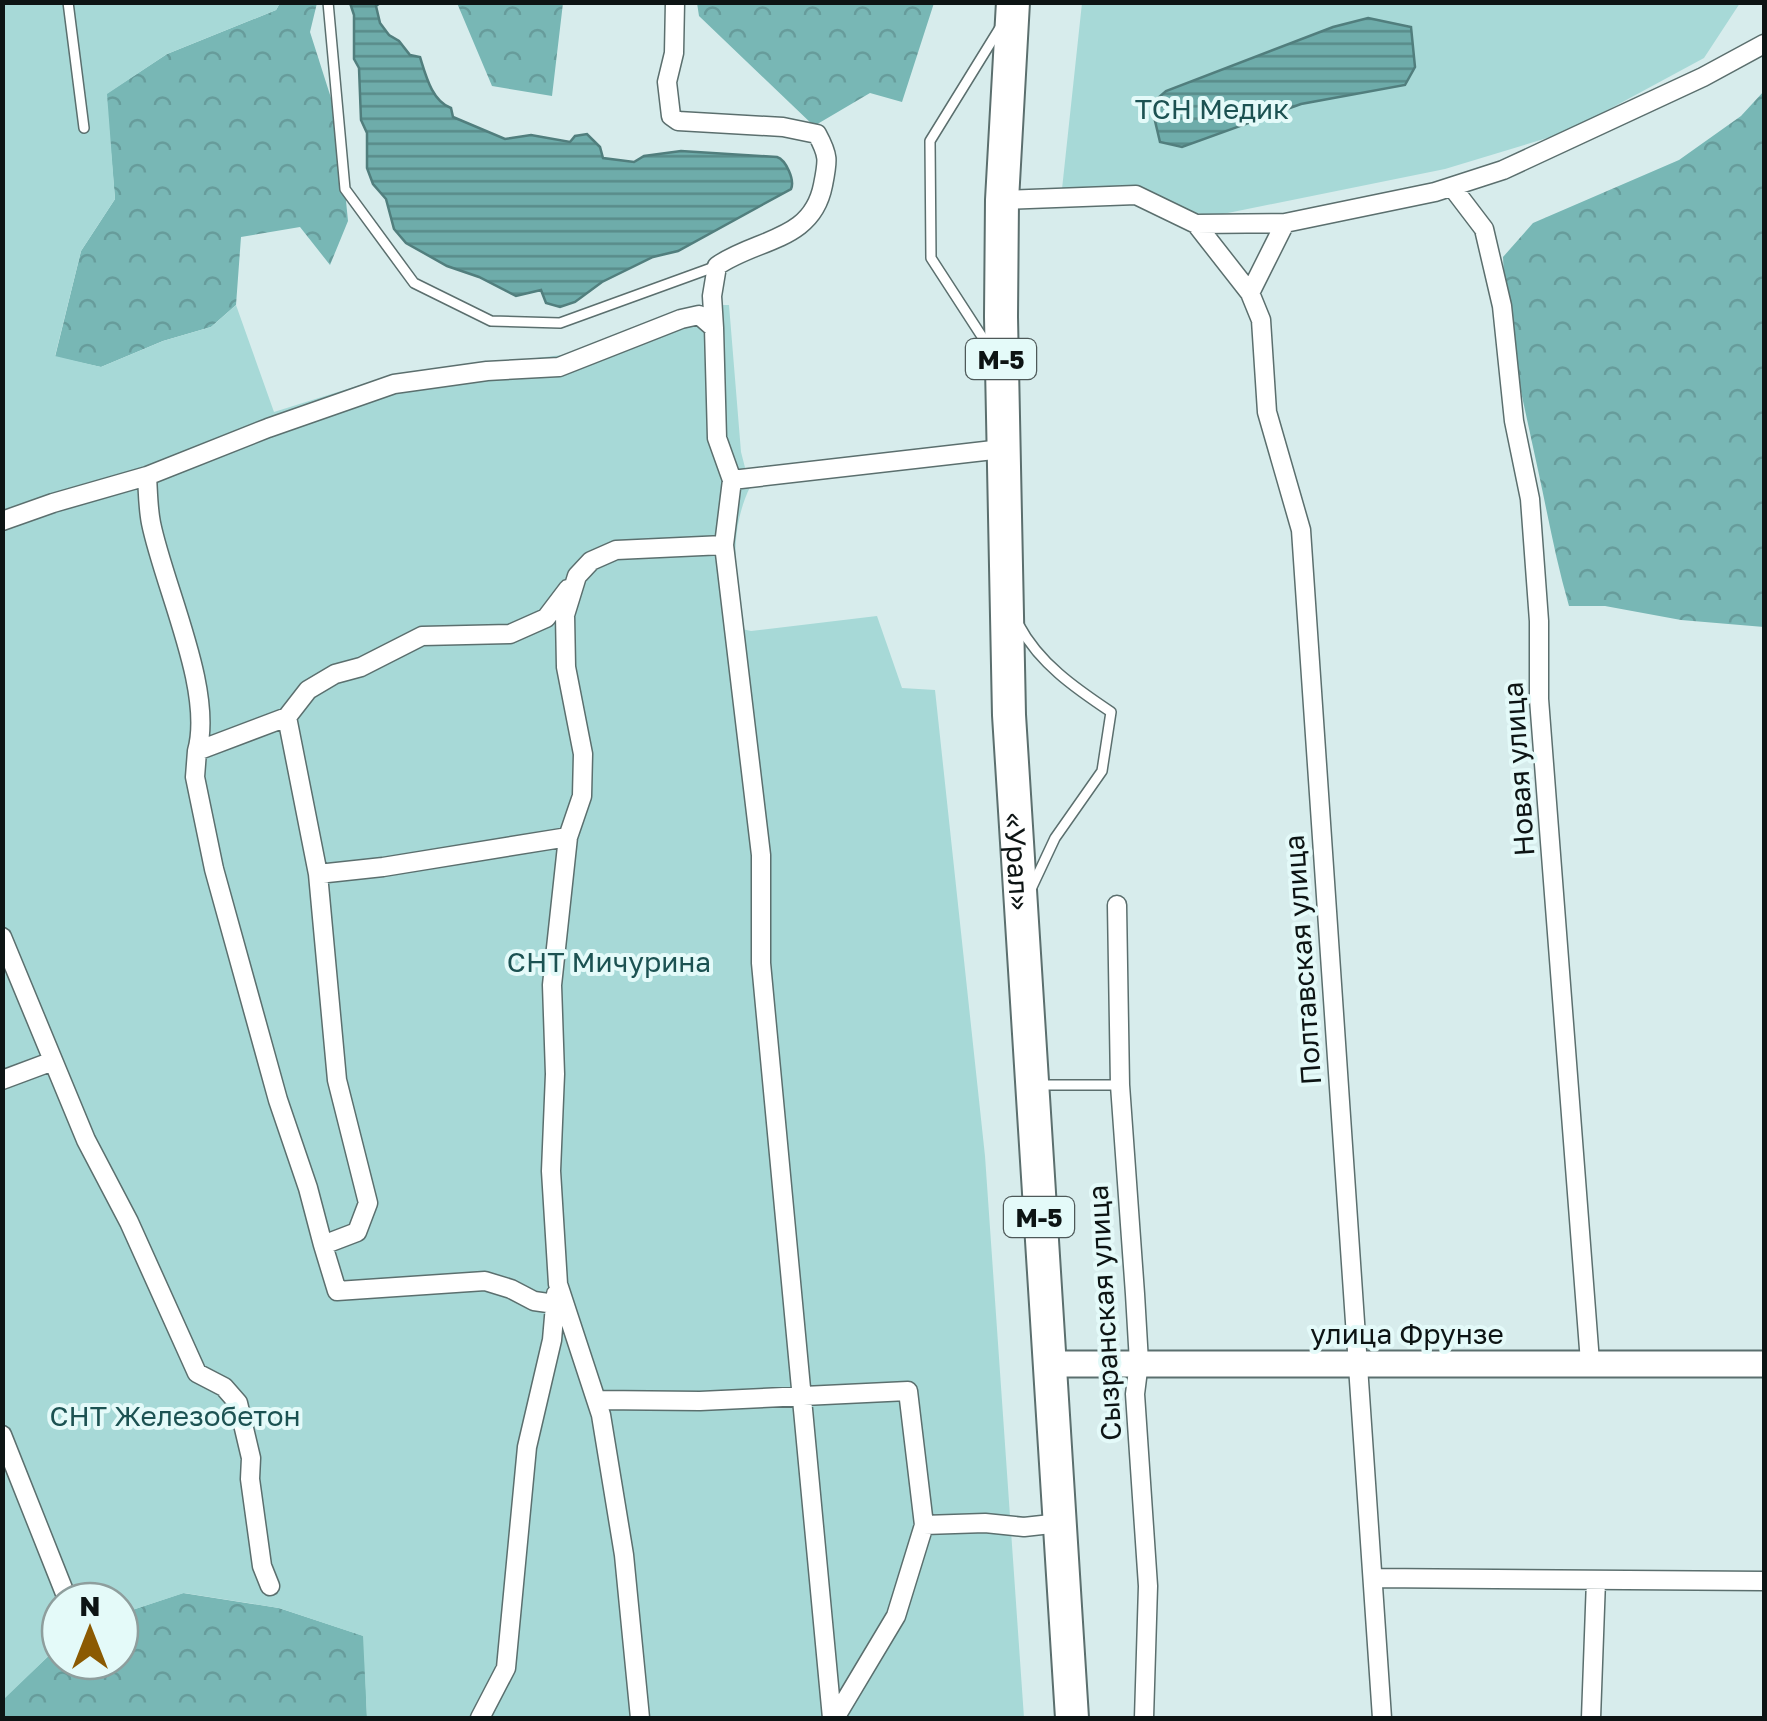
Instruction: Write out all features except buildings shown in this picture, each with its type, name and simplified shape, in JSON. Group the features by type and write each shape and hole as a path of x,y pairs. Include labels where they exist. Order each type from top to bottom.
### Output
{"highway":[{"name":"«Урал»","path":"1013,5 1002,200 1006,603 1031,1084 1072,1718"}],"street":[{"path":"675,2 674,53 667,82 670,116 678,121 797,128 816,134 828,156 812,217 784,236 736,252 718,266 712,296 717,438 732,480 724,545 761,855 761,963 834,1718"},
{"path":"1002,200 1136,194 1196,224 1285,223 1452,186 1502,170 1703,77 1764,44"},
{"name":"Новая улица","path":"1452,186 1484,229 1493,263 1502,306 1514,421 1530,498 1539,622 1539,699 1590,1362"},
{"path":"1250,293 1285,223"},
{"name":"Полтавская улица","path":"1196,224 1250,293 1261,320 1268,412 1302,530 1382,1718"},
{"path":"2,521 147,476 394,384 487,371 559,367 699,315 714,328"},
{"path":"732,480 1002,449"},
{"path":"147,476 150,522 189,652 203,732 196,777 214,869 337,1290 485,1281 534,1301 556,1294"},
{"path":"198,752 287,717 308,690 334,674 361,667 422,636 510,634 546,618 591,561 616,550 724,545"},
{"path":"480,1718 506,1668 527,1447 552,1340 556,1294 551,1171 555,1074 552,986 568,837 582,796 583,754 566,667 565,632 565,615 578,576"},
{"path":"287,717 318,874 337,1080 368,1204 357,1232 323,1244"},
{"path":"318,874 568,837"},
{"name":"Сызранская улица","path":"1116,905 1120,1084 1148,1586 1144,1718"},
{"path":"2,937 86,1140 129,1222 197,1373 224,1387 238,1403 251,1458 250,1479 262,1566 270,1586"},
{"path":"2,1080 54,1061"},
{"path":"556,1294 598,1400 624,1555 640,1718"},
{"name":"улица Фрунзе","path":"1049,1364 1764,1364"},
{"path":"598,1400 700,1401 908,1391 924,1525 896,1616 834,1718"},
{"path":"2,1435 60,1581"},
{"path":"924,1525 985,1522 1024,1527 1060,1522"},
{"path":"1374,1578 1764,1581"},
{"path":"1591,1718 1596,1580"}],"lane":[{"path":"68,2 84,128"},
{"path":"328,2 345,189 414,283 491,320 560,323 718,266"},
{"path":"1001,366 931,258 930,141 1013,5"},
{"path":"1006,603 1032,650 1111,712 1102,771 1055,838 1021,912"},
{"path":"1031,1084 1120,1084"}],"green space":[{"name":"СНТ Мичурина","path":"3,3 280,3 276,10 167,54 107,94 115,199 81,251 55,356 101,367 163,341 211,327 236,305 274,412 392,375 562,355 699,305 729,305 741,452 750,487 736,540 742,629 877,616 902,688 935,690 985,1156 1024,1718 367,1718 363,1636 279,1608 184,1593 140,1607 140,1581 40,1581 40,1664 3,1700"},
{"path":"280,3 317,3 310,32 338,120 348,221 330,265 300,227 241,237 236,305 211,327 163,341 101,367 55,357 81,251 115,199 106,94 167,54 276,10"},
{"path":"457,3 563,3 552,96 492,86"},
{"path":"697,3 934,3 902,102 870,93 814,126 699,16"},
{"name":"ТСН Медик","path":"1082,3 1740,3 1704,58 1567,132 1445,169 1213,216 1062,189"},
{"path":"1764,91 1764,627 1681,620 1605,606 1569,606 1516,364 1503,257 1533,223 1679,160 1741,116"},
{"path":"183,1593 279,1608 364,1636 367,1718 3,1718 2,1700 40,1664 40,1681 140,1681 140,1607"}],"shaded area":[{"path":"350,3 380,3 376,6 380,23 410,55 420,57 431,87 439,100 451,108 453,117 505,139 531,135 570,142 575,136 587,134 600,147 603,158 634,162 644,156 681,151 777,157 789,171 791,189 678,251 653,257 602,282 575,302 560,307 546,303 541,290 516,296 447,266 406,243 394,229 386,199 373,184 367,168 367,133 361,120"},
{"path":"1368,18 1411,27 1415,67 1405,85 1301,104 1182,147 1160,142 1151,104 1166,91 1333,27"}],"park label":[{"name":"СНТ Железобетон","path":"175,1415"}]}
